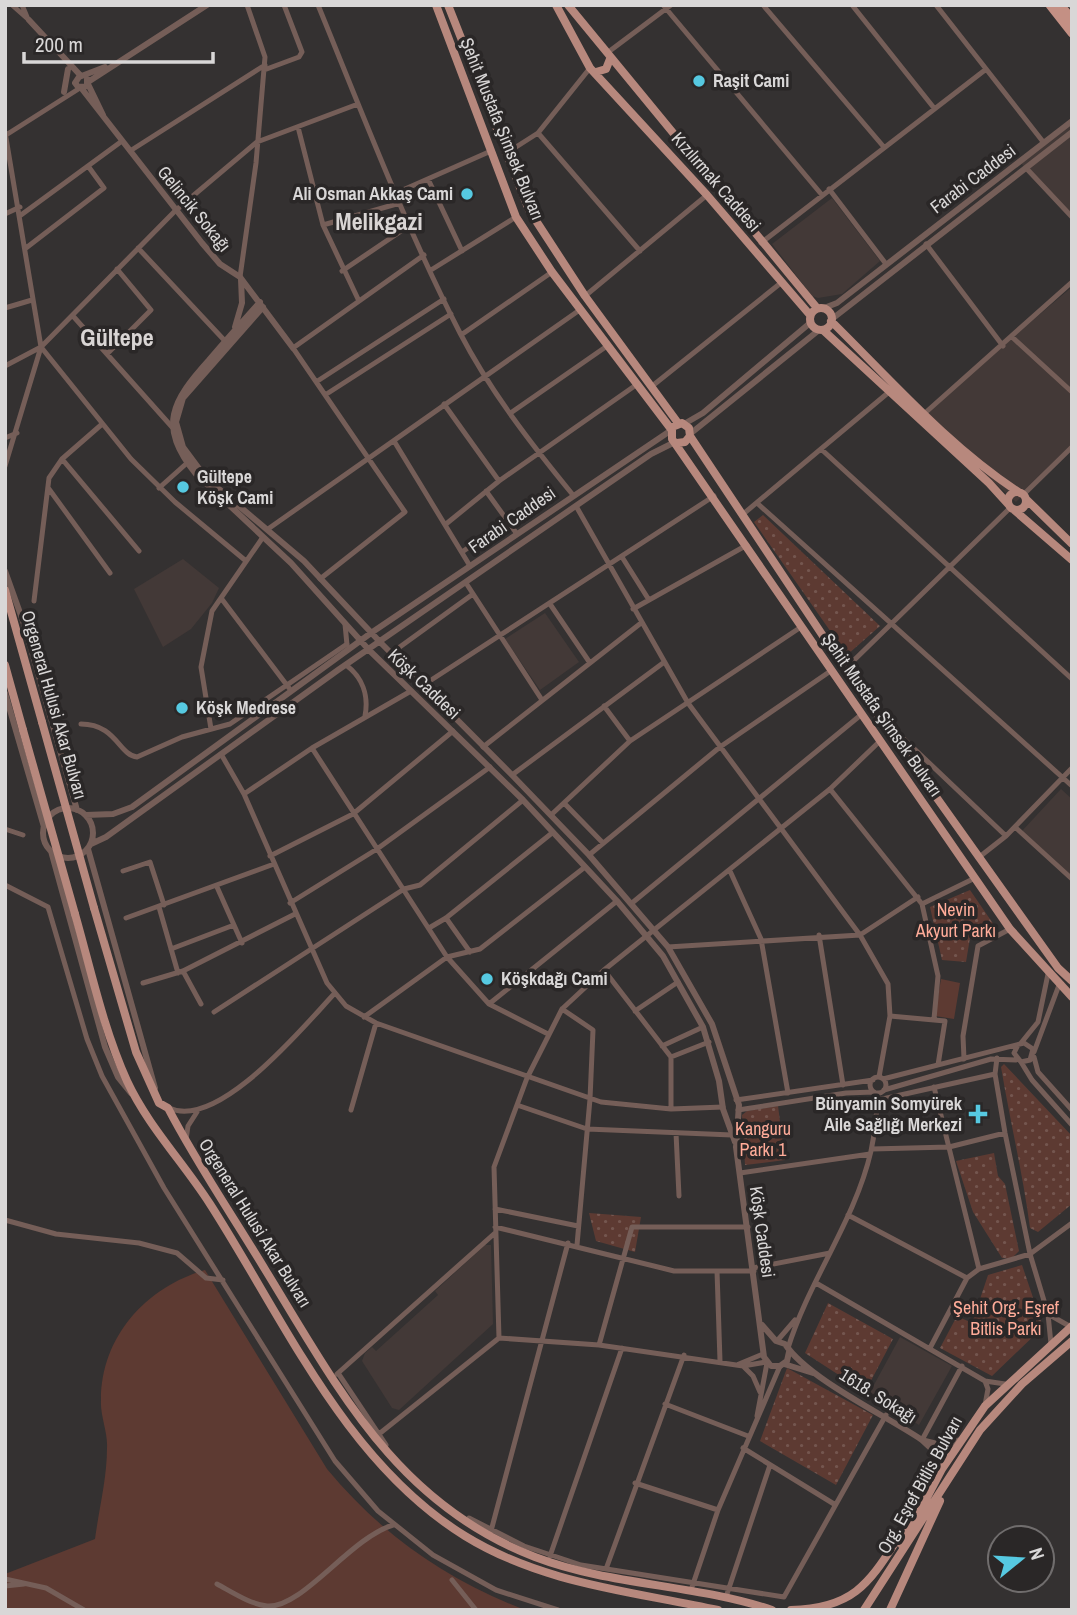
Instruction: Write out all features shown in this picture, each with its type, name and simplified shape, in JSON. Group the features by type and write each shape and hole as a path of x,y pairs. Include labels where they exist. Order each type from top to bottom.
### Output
{"highway":[{"path":"1050,5 1072,33"},
{"path":"1060,5 1072,19"}],"main road":[{"name":"Şehit Mustafa Şimsek Bulvarı","path":"436,5 516,217 552,272 670,430 801,627 1010,929 1048,974 1072,997"},
{"name":"Şehit Mustafa Şimsek Bulvarı","path":"449,5 505,155 529,210 585,296 651,387 690,435 845,669 884,720 978,858 1058,968 1072,981"},
{"name":"Kızılırmak Caddesi","path":"556,5 591,67 708,195 821,330"},
{"name":"Kızılırmak Caddesi","path":"568,5 761,243 832,320"},
{"path":"591,52 606,54 607,69 591,67 591,52"},
{"path":"810,319 820,308"},
{"path":"1072,544 1023,496 996,477 925,413 832,320 821,330 989,483 1011,507 1072,560"},
{"path":"670,430 681,424"},
{"path":"676,442 685,442 690,435"},
{"path":"1011,507 1011,496 1023,496"},
{"path":"1011,507 1022,509 1023,496"},
{"name":"Orgeneral Hulusi Akar Bulvarı","path":"5,590 136,1052 159,1104"},
{"name":"Orgeneral Hulusi Akar Bulvarı","path":"5,665 108,1032 133,1094 150,1123 184,1163 348,1426 375,1461 408,1494 466,1536 530,1568 627,1593 718,1610"},
{"path":"159,1104 168,1108"},
{"name":"Orgeneral Hulusi Akar Bulvarı","path":"168,1108 335,1376 376,1436 424,1491 490,1533 538,1558 727,1593 772,1609 822,1606 842,1599"},
{"name":"Org. Eşref Bitlis Bulvarı","path":"888,1575 920,1509 960,1440 1005,1384 1071,1326"},
{"name":"Org. Eşref Bitlis Bulvarı","path":"864,1610 980,1430 1001,1405 1072,1341"},
{"path":"890,1610 951,1475"},
{"path":"835,1610 842,1599 862,1588 875,1575 920,1509"}],"street":[{"path":"12,5 29,20"},
{"path":"22,5 29,20"},
{"path":"5,467 41,347 20,207 7,161 6,134 82,82 207,5"},
{"path":"231,334 240,311 240,277 264,68 264,47 247,5"},
{"path":"130,151 264,68 299,57 302,52 284,5"},
{"path":"318,5 400,203 461,335 485,375 540,454 573,495"},
{"path":"763,5 883,146"},
{"path":"852,5 934,108"},
{"path":"936,5 1044,143"},
{"path":"606,54 667,6 822,195"},
{"name":"Gelincik Sokağı","path":"29,20 95,97 104,117"},
{"name":"Gelincik Sokağı","path":"65,61 68,69 82,82 104,117 175,211 220,264 240,277 293,348"},
{"path":"82,82 100,75 107,67"},
{"path":"505,155 538,133 591,67"},
{"path":"62,95 68,69"},
{"path":"761,243 883,146 985,70"},
{"path":"95,97 100,75"},
{"path":"5,366 41,347 175,211 257,142 358,104"},
{"name":"Farabi Caddesi","path":"820,308 837,303 1072,121"},
{"path":"298,127 323,225 342,271 358,299"},
{"name":"Farabi Caddesi","path":"832,320 1072,132"},
{"path":"538,133 640,251"},
{"path":"21,215 122,141"},
{"path":"396,193 491,151"},
{"path":"26,248 104,188 88,166"},
{"path":"1027,169 1072,217"},
{"path":"428,179 462,251"},
{"path":"829,189 886,264"},
{"path":"585,296 708,195"},
{"path":"323,225 400,203"},
{"path":"5,214 20,207"},
{"path":"430,270 516,217"},
{"path":"342,271 410,225"},
{"path":"926,244 1003,346"},
{"path":"138,248 225,341"},
{"path":"320,579 405,512 293,348 358,299 424,255"},
{"path":"107,354 151,310 117,270"},
{"path":"461,335 552,272"},
{"path":"651,387 782,282"},
{"path":"925,413 1072,282"},
{"path":"316,382 444,299"},
{"path":"5,308 32,300"},
{"path":"172,427 174,410 181,392 231,334 262,304"},
{"name":"Köşk Caddesi","path":"262,304 189,388 181,403 176,422 183,447 198,468 320,579 512,775 589,855 668,947 712,1024 735,1099 737,1147 764,1351"},
{"path":"268,529 368,456 394,441 581,309"},
{"path":"325,394 451,314"},
{"path":"74,316 172,427"},
{"path":"681,424 703,414 810,319"},
{"path":"690,435 821,330"},
{"path":"1012,337 1072,391"},
{"path":"375,344 384,357"},
{"path":"512,412 607,346"},
{"path":"41,347 101,425 159,488 246,561"},
{"path":"446,524 499,481 636,385"},
{"path":"742,515 889,392"},
{"path":"444,404 499,481"},
{"path":"34,601 49,478 62,459 101,425"},
{"name":"Köşk Caddesi","path":"172,427 177,446 187,463 310,581 369,650 523,800 617,901 663,956 709,1042 724,1107 737,1147"},
{"name":"Farabi Caddesi","path":"86,815 113,814 132,807 371,634 670,430"},
{"path":"5,438 17,433"},
{"path":"394,441 470,566"},
{"name":"Farabi Caddesi","path":"89,846 106,837 345,665 651,454 676,442"},
{"path":"1023,496 1072,447"},
{"path":"821,449 1072,679"},
{"path":"62,459 139,551"},
{"path":"159,488 187,463"},
{"path":"49,489 110,573"},
{"path":"486,491 517,534"},
{"path":"422,686 713,496"},
{"path":"757,503 1072,786"},
{"path":"576,506 688,703 860,935 888,984 890,1016 878,1079 879,1091 871,1151 848,1215 797,1318 764,1351 739,1365"},
{"path":"845,669 1011,507"},
{"path":"462,552 507,521"},
{"path":"211,729 201,661 212,611 263,537"},
{"path":"633,609 747,545"},
{"path":"622,557 649,600"},
{"path":"5,571 24,624 77,810"},
{"path":"466,583 542,700"},
{"path":"397,649 473,594"},
{"path":"221,598 292,693"},
{"path":"550,604 590,663"},
{"path":"344,621 347,653"},
{"path":"483,747 641,623"},
{"path":"551,816 630,741 801,627"},
{"path":"81,724 106,730 134,757 171,741 230,723 347,644"},
{"path":"512,775 663,663"},
{"path":"345,665 363,685 365,716"},
{"path":"589,855 720,747 832,670"},
{"path":"244,794 312,748 411,691"},
{"path":"5,693 99,1029 118,1077 133,1094"},
{"path":"604,706 630,741"},
{"path":"632,903 863,713"},
{"path":"884,720 1006,836"},
{"path":"270,856 353,814 453,731"},
{"path":"499,1338 494,1167 527,1078 562,1009 604,970 830,789 881,740"},
{"path":"312,748 447,957 489,1004 548,1034"},
{"path":"221,754 244,794 310,949 334,994 376,1023 590,1099 671,1109 724,1107 735,1099 878,1079 1019,1044 1030,1044 1038,1072 1072,1110"},
{"path":"290,904 376,849 491,767"},
{"path":"978,858 1006,836 1072,768"},
{"path":"830,789 920,901 938,976 934,1019"},
{"path":"214,1012 404,889 420,885 523,800"},
{"path":"564,803 603,843"},
{"path":"44,827 57,811 77,810 86,815 93,829 89,846 159,1104"},
{"path":"1015,827 1072,879"},
{"path":"5,829 23,835"},
{"path":"429,928 446,918 552,833"},
{"path":"51,851 70,858 89,846"},
{"path":"123,871 150,862 171,949 180,972 201,1004"},
{"path":"126,918 274,864"},
{"path":"364,1017 447,957 480,949 585,867"},
{"path":"730,870 761,939 788,1093"},
{"path":"668,947 818,935 860,935 920,901 975,878"},
{"path":"5,885 48,907 97,1065 153,1170 324,1445 357,1488 393,1525 433,1555 485,1585 519,1600 556,1610"},
{"path":"217,887 242,943"},
{"path":"489,1004 617,901"},
{"path":"143,983 180,972 295,914"},
{"path":"446,918 470,952"},
{"path":"171,949 234,925"},
{"path":"964,1059 963,1035 978,946 1010,929"},
{"path":"818,935 844,1085"},
{"path":"604,970 671,1057 671,1109"},
{"path":"1048,974 1038,1022 1014,1053 1032,1080 1072,1125"},
{"path":"635,1011 678,982"},
{"path":"724,1107 730,1115 737,1111 846,1093 879,1091 997,1059 1030,1060 1059,985"},
{"path":"168,1108 185,1112 199,1109 252,1077 334,994"},
{"path":"562,1009 593,1030 590,1099 577,1245"},
{"path":"890,1016 945,1021 938,1065"},
{"path":"351,1110 376,1023"},
{"path":"662,1046 703,1027"},
{"path":"671,1057 709,1042"},
{"path":"997,1059 995,1074 1005,1133 1030,1254 1048,1314 1051,1345"},
{"path":"878,1100 995,1074"},
{"path":"878,1079 871,1086 879,1091"},
{"path":"934,1087 979,1269"},
{"path":"517,1105 587,1129 732,1135"},
{"path":"187,1142 189,1122 199,1109"},
{"path":"676,1133 679,1196"},
{"path":"740,1173 871,1151 949,1147 1005,1133"},
{"path":"495,1209 578,1226"},
{"path":"848,1215 967,1278"},
{"path":"5,1220 56,1234 139,1243 177,1253 206,1278 223,1280"},
{"path":"930,1348 967,1278 979,1269 1030,1254 1072,1223"},
{"path":"599,1345 625,1260 628,1231 634,1226 748,1227"},
{"path":"335,1376 495,1230"},
{"path":"495,1230 577,1245 674,1271 754,1270 830,1253"},
{"path":"568,1243 490,1533 550,1556 605,1572 635,1483 684,1355"},
{"path":"717,1271 720,1361"},
{"path":"816,1283 985,1381 1005,1384"},
{"path":"1048,1314 1071,1326"},
{"path":"692,1586 743,1448 789,1350 797,1318"},
{"path":"760,1321 776,1341 789,1350"},
{"path":"376,1436 499,1338 599,1345 684,1355 739,1365 782,1365"},
{"path":"550,1556 622,1348"},
{"name":"1618. Sokağı","path":"789,1350 819,1375 922,1440 935,1452 942,1469"},
{"path":"756,1419 767,1363 764,1351"},
{"path":"739,1365 757,1381 761,1394"},
{"name":"1618. Sokağı","path":"782,1365 819,1375"},
{"path":"922,1440 962,1366"},
{"path":"985,1381 988,1389 985,1406"},
{"path":"665,1404 748,1436"},
{"path":"770,1465 727,1593 784,1597 886,1415"},
{"name":"1618. Sokağı","path":"922,1440 945,1446 960,1440"},
{"path":"743,1448 834,1504"},
{"path":"635,1483 718,1510"},
{"path":"217,1584 259,1604 281,1604 300,1594 365,1538 393,1525"},
{"path":"5,1578 34,1584 69,1599 84,1610"},
{"path":"452,1580 476,1610"},
{"path":"5,1586 34,1584"},
{"path":"69,1599 76,1610"}],"shaded area":[{"path":"1072,119 1072,218 1019,161"},
{"path":"832,198 880,261 842,294 818,298 812,296 772,244"},
{"path":"1072,287 1072,447 1016,502 920,416"},
{"path":"183,559 219,588 212,603 191,629 163,647 134,589"},
{"path":"545,613 579,662 540,690 505,639"},
{"path":"1061,789 1072,799 1072,879 1022,831"},
{"path":"485,1245 491,1245 493,1324 399,1410 392,1408 362,1361 365,1353 372,1347 376,1351 438,1295 435,1291"},
{"path":"900,1337 952,1366 919,1425 869,1394"}],"green space":[{"path":"763,515 880,626 847,655 754,522"},
{"name":"Nevin Akyurt Parkı","path":"970,890 994,925 970,938 966,962 942,960 930,907"},
{"path":"941,979 960,983 954,1019 935,1016"},
{"path":"1004,1064 1072,1136 1072,1204 1038,1232 1030,1228 1001,1067"},
{"name":"Kanguru Parkı 1","path":"778,1106 785,1160 745,1165 742,1115 747,1111"},
{"path":"994,1153 998,1176 1005,1184 1019,1251 1011,1259 1002,1258 973,1212 956,1161"},
{"path":"589,1213 641,1217 635,1252 596,1241"},
{"name":"Şehit Org. Eşref Bitlis Parkı","path":"1022,1265 1043,1327 992,1376 940,1348 957,1316 972,1323 988,1275"},
{"path":"205,1270 327,1469 348,1493 370,1515 417,1553 468,1584 525,1610 5,1610 5,1574 95,1539 107,1459 101,1400 103,1377 109,1356 118,1336 146,1302 184,1278"},
{"path":"828,1303 893,1339 865,1392 805,1353"},
{"path":"787,1368 873,1415 836,1485 760,1441"}],"tram line":[{"path":"1069,5 1072,9"}],"place":[{"name":"Raşit Cami","path":"699,81"},
{"name":"Ali Osman Akkaş Cami","path":"467,194"},
{"name":"Gültepe Köşk Cami","path":"183,487"},
{"name":"Köşk Medrese","path":"182,708"},
{"name":"Köşkdağı Cami","path":"487,979"},
{"name":"Bünyamin Somyürek Aile Sağlığı Merkezi","path":"978,1114"}],"district":[{"name":"Melikgazi","path":"379,222"},
{"name":"Gültepe","path":"117,338"}]}
